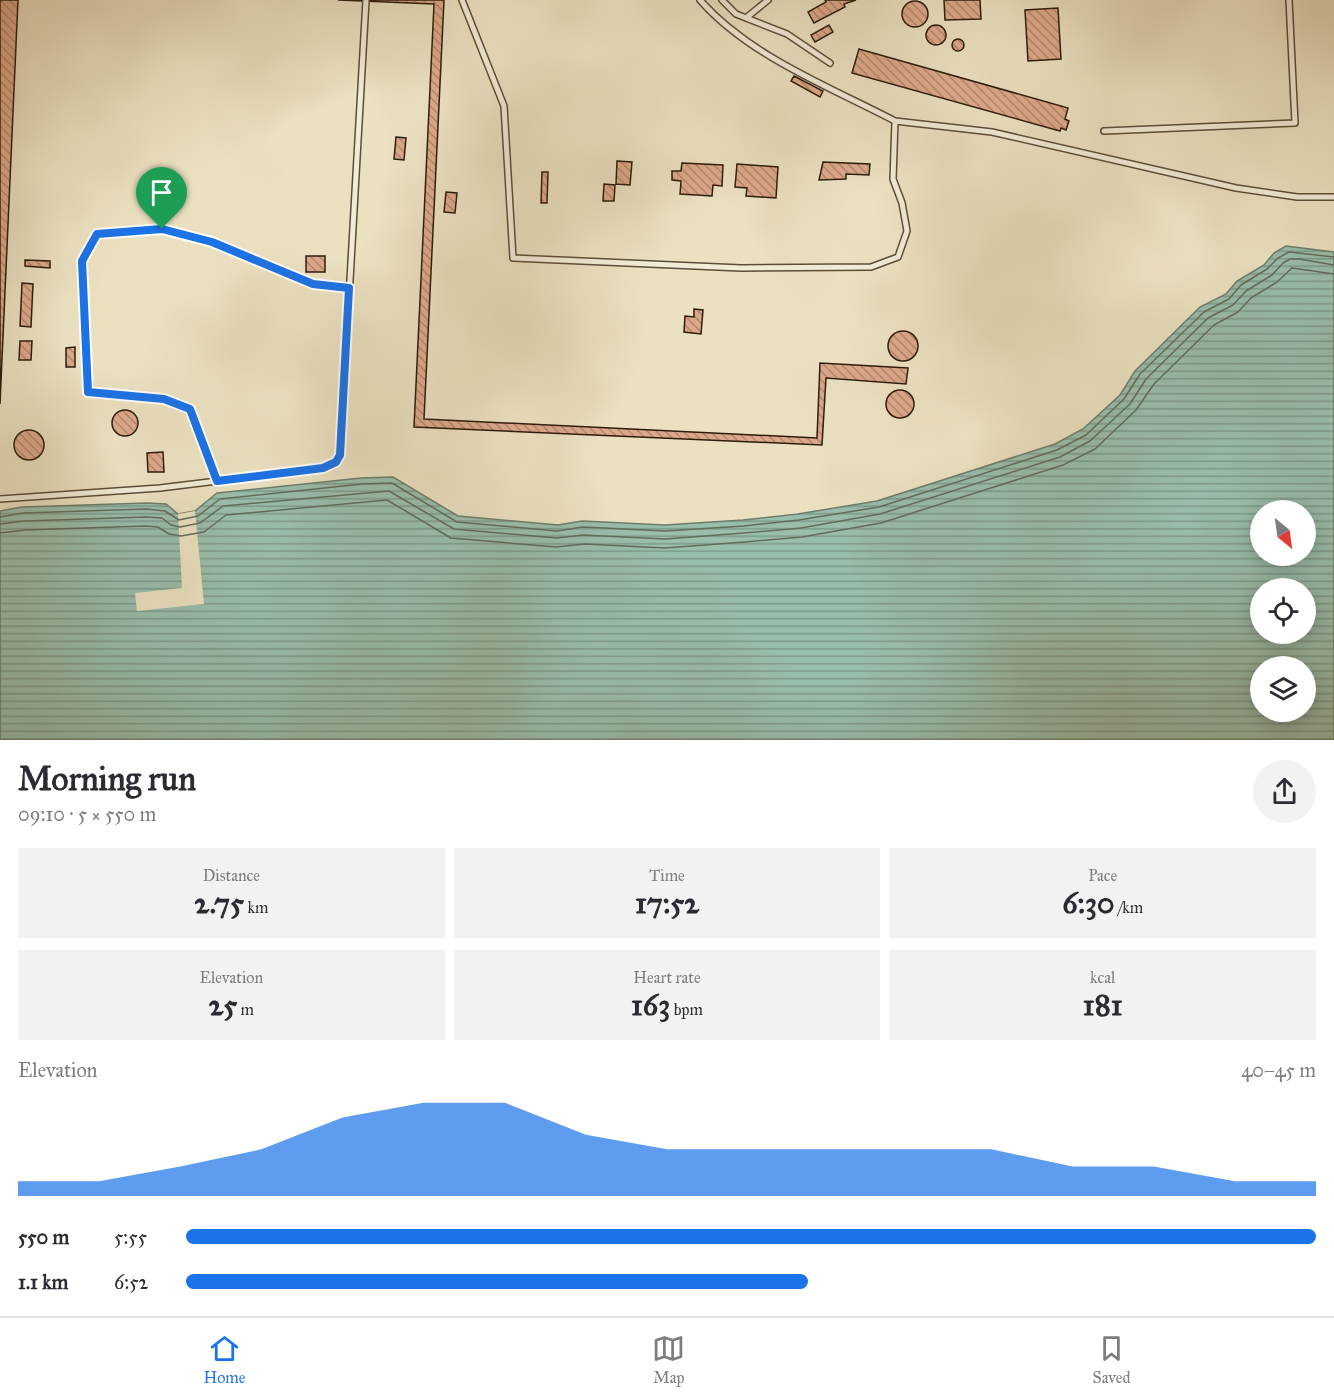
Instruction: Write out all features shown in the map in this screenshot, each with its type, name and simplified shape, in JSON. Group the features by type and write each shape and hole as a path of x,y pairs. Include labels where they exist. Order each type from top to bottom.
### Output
{"lane":[{"path":"0,499 160,488 323,468 336,462 340,455 366,0"},
{"path":"462,0 504,106 513,258 741,268 871,267 880,264 898,257 907,231 902,203 893,179 895,121"},
{"path":"700,0 720,23 758,49 895,121 992,132 1236,188 1297,197 1334,197"},
{"path":"722,0 736,14 787,34 830,63"},
{"path":"746,18 768,0"},
{"path":"1104,130 1295,123 1289,0"},
{"path":"217,481 190,409 164,399 88,392 82,261 97,234 162,229 212,242 313,284 349,288"}],"water":[{"path":"1286,246 1334,252 1334,740 0,740 0,511 22,507 147,503 166,504 178,514 195,511 217,493 361,478 393,477 458,516 558,525 582,521 665,525 743,520 877,501 1055,444 1083,429 1120,395 1135,371 1200,307 1226,294 1237,281 1264,265 1274,253"}],"pier":[{"path":"195,511 204,604 137,611 135,593 182,588 178,514"}],"building":[{"path":"0,0 18,0 0,404"},
{"path":"338,0 444,0 424,419 817,438 820,363 908,368 906,384 826,378 822,445 414,427 434,4"},
{"path":"825,0 856,0 844,4 845,7 814,23 808,12 826,2"},
{"path":"944,0 980,0 981,19 945,20"},
{"path":"915,1 924,5 928,14 924,23 915,27 906,23 902,14 906,5"},
{"path":"1058,8 1061,59 1028,61 1025,10"},
{"path":"829,25 833,32 815,42 811,35"},
{"path":"936,25 943,28 946,35 943,42 936,45 929,42 926,35 929,28"},
{"path":"958,39 964,45 958,51 952,45"},
{"path":"859,49 1068,108 1065,119 1069,121 1066,130 1061,128 1060,131 852,73"},
{"path":"794,76 823,91 820,97 791,81"},
{"path":"396,137 406,138 404,160 394,159"},
{"path":"617,161 632,162 630,185 616,184"},
{"path":"823,162 870,164 869,175 846,174 846,179 819,180"},
{"path":"682,163 723,165 722,186 713,185 712,196 680,194 681,181 672,180 672,171 681,171"},
{"path":"737,164 778,167 776,198 746,196 747,188 735,187"},
{"path":"542,172 548,172 547,203 541,203"},
{"path":"604,184 615,185 614,201 603,201"},
{"path":"446,192 457,193 455,213 444,212"},
{"path":"306,256 325,256 325,272 306,272"},
{"path":"25,260 50,261 50,268 25,266"},
{"path":"22,283 33,284 31,327 20,326"},
{"path":"694,309 703,310 701,334 684,332 685,316 694,317"},
{"path":"903,331 913,336 918,346 913,356 903,361 893,356 888,346 893,336"},
{"path":"20,341 32,341 31,360 19,360"},
{"path":"75,347 75,367 66,367 66,348"},
{"path":"900,390 910,394 914,404 910,414 900,418 890,414 886,404 890,394"},
{"path":"125,410 134,414 138,423 134,432 125,436 116,432 112,423 116,414"},
{"path":"29,430 35,431 43,439 43,451 35,459 29,460 23,459 15,451 14,445 15,439 23,431"},
{"path":"163,452 164,472 148,472 147,453"}],"route":[{"path":"162,229 212,242 284,274 313,284 349,288 340,455 336,462 323,468 217,481 203,449 190,409 164,399 88,392 82,261 97,234 162,229"}]}
